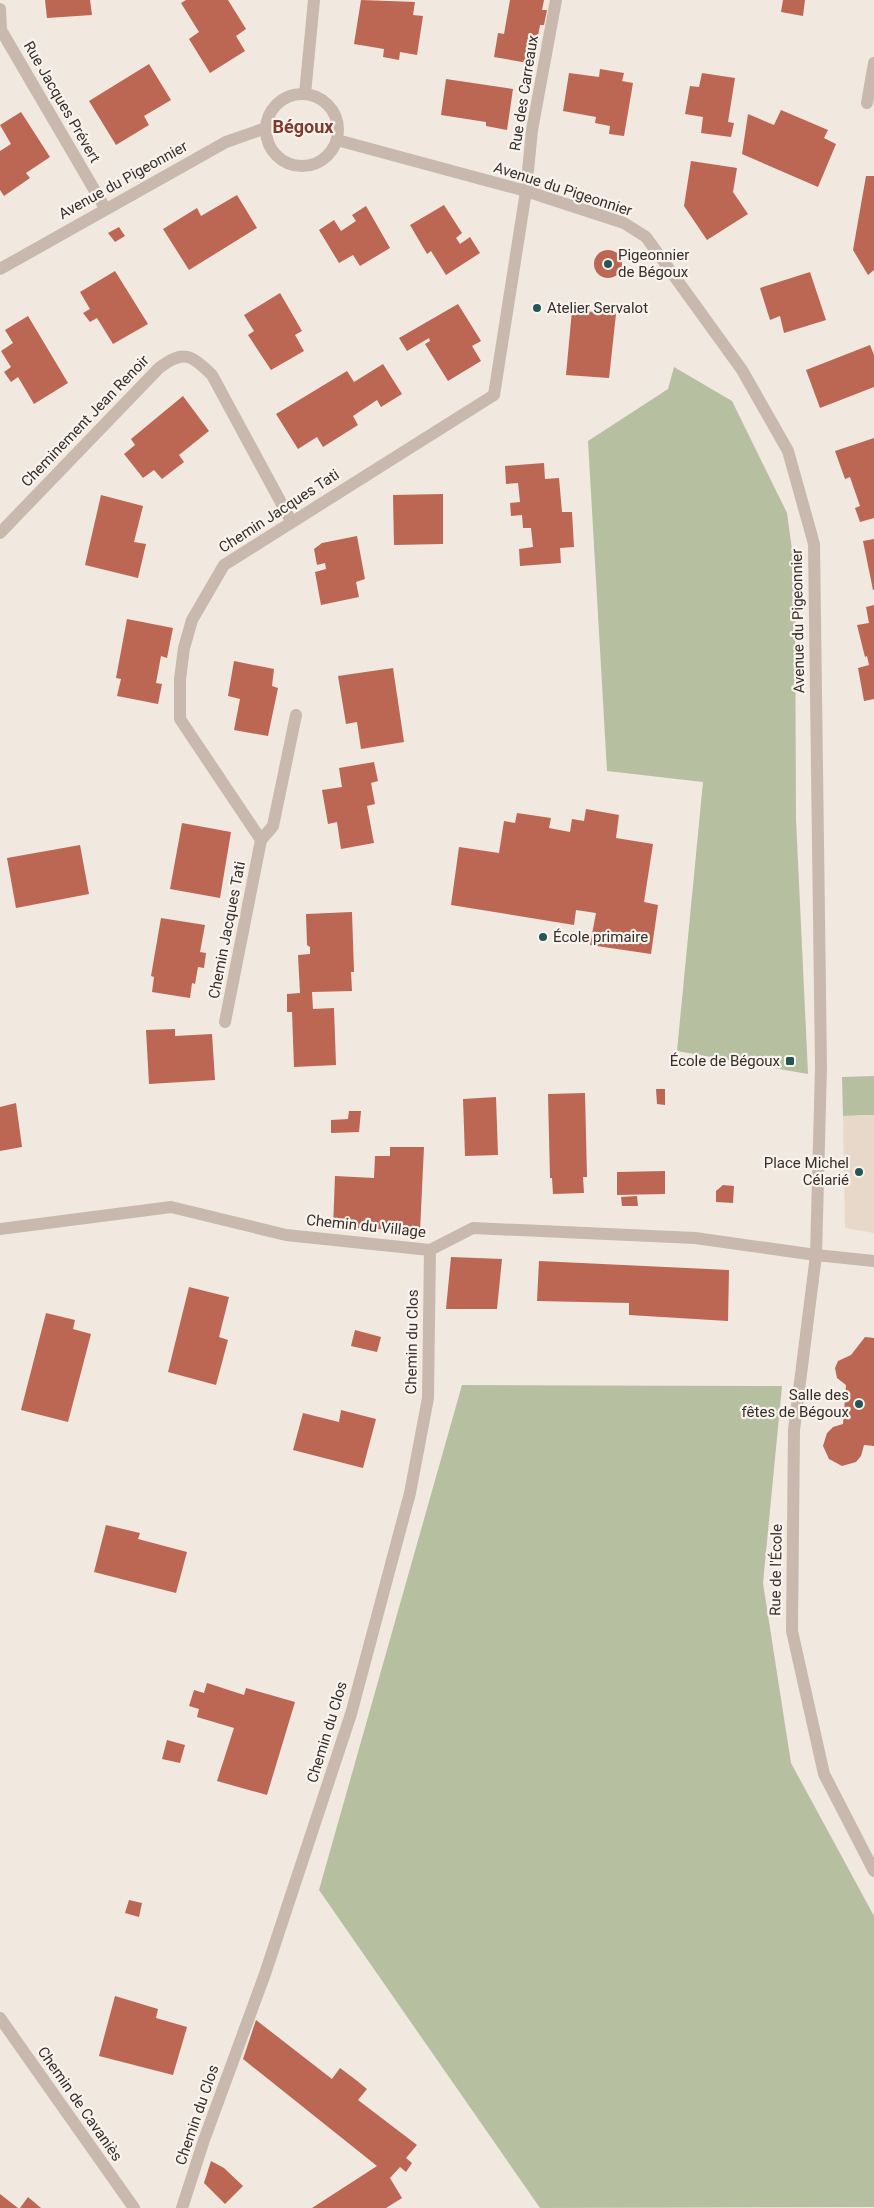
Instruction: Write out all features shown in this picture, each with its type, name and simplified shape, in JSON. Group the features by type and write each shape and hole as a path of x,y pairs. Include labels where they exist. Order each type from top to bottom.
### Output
{"street":[{"path":"305,94 314,0"},
{"name":"Rue des Carreaux","path":"526,191 532,130 556,0"},
{"name":"Rue Jacques Prévert","path":"0,9 1,30 105,208"},
{"path":"867,103 874,63"},
{"path":"305,94 320,99 332,109 338,124 337,140 328,156 313,165 296,166 279,159 269,145 266,128 272,110 286,97 305,94"},
{"name":"Avenue du Pigeonnier","path":"0,269 105,208 226,142 266,128"},
{"name":"Avenue du Pigeonnier","path":"337,140 526,191 624,223 646,237 742,370 788,451 814,544 821,1067 816,1256"},
{"name":"Chemin Jacques Tati","path":"225,1022 261,840 180,718 180,679 184,648 192,620 224,565 291,521 494,395 526,191"},
{"name":"Cheminement Jean Renoir","path":"0,533 159,368 173,358 182,355 196,360 212,375 291,521"},
{"path":"261,840 272,826 296,715"},
{"name":"Chemin du Village","path":"0,1229 171,1206 286,1235 430,1250 473,1228 695,1238 816,1256 874,1261"},
{"name":"Chemin du Clos","path":"182,2208 204,2140 265,1974 351,1714 410,1493 428,1398 430,1250"},
{"name":"Rue de l'École","path":"816,1256 794,1430 792,1631 824,1774 874,1871"},
{"name":"Chemin de Cavaniès","path":"0,2018 134,2208"}],"green space":[{"path":"674,367 732,401 787,513 795,572 796,819 808,1074 677,1051 703,782 607,771 588,441 668,389"},
{"path":"874,1076 874,1115 843,1116 842,1077"},
{"path":"462,1385 782,1386 763,1583 791,1763 874,1916 874,2207 540,2208 319,1890"}],"shaded area":[{"name":"Place Michel Célarié","path":"874,1115 874,1233 845,1228 843,1116"}],"building":[{"path":"45,0 90,0 92,15 47,18"},
{"path":"186,0 228,0 246,29 236,36 245,51 210,73 189,39 199,32 181,3"},
{"path":"361,0 415,2 413,15 423,16 417,55 400,52 399,60 383,57 384,49 354,44"},
{"path":"510,0 544,0 542,10 547,10 544,25 540,25 533,64 494,57 498,33 504,34"},
{"path":"783,0 805,0 803,16 781,12"},
{"path":"149,64 171,100 144,116 149,125 116,145 89,101"},
{"path":"600,69 624,73 622,81 633,83 624,136 609,134 610,126 595,123 596,117 563,111 569,73 599,77"},
{"path":"702,73 735,78 728,122 734,123 731,137 701,133 703,117 685,114 690,86 699,87"},
{"path":"446,79 513,89 507,130 486,126 486,122 441,115"},
{"path":"781,110 828,130 824,138 836,144 818,187 742,154 748,114 774,125"},
{"path":"21,112 50,157 26,173 30,178 4,196 0,190 0,151 11,144 0,125"},
{"path":"691,161 737,168 733,192 748,214 707,240 684,206"},
{"path":"866,176 874,176 874,270 868,275 853,250"},
{"path":"237,195 257,228 189,270 163,229 197,208 201,216"},
{"path":"444,205 462,233 456,238 460,244 470,237 480,253 446,275 431,251 427,254 410,225"},
{"path":"366,206 390,248 360,266 353,255 339,263 319,230 334,220 341,231 356,221 352,215"},
{"path":"119,227 125,236 115,242 108,233"},
{"name":"Pigeonnier de Bégoux","path":"608,250 618,254 622,264 618,274 608,278 598,274 594,264 598,254"},
{"path":"115,271 148,324 113,344 97,318 90,322 83,313 90,309 80,292"},
{"path":"810,272 826,320 784,333 780,316 770,320 760,288"},
{"path":"280,293 302,331 295,335 304,351 271,370 248,335 254,331 244,315"},
{"path":"458,304 481,341 472,346 481,361 448,381 425,344 430,341 429,338 407,351 399,338"},
{"path":"572,310 616,314 609,378 566,375"},
{"path":"28,316 68,383 34,404 18,377 11,382 4,372 11,367 1,351 13,343 5,330"},
{"path":"870,345 874,355 874,387 820,408 806,370"},
{"path":"383,364 402,394 381,407 377,400 353,416 358,425 323,447 317,437 298,449 276,414 347,371 354,382"},
{"path":"183,396 209,431 179,455 184,462 162,479 154,470 143,478 124,454 135,445 131,439"},
{"path":"874,438 874,518 860,522 855,508 860,506 850,477 845,479 835,451"},
{"path":"544,463 545,479 559,478 562,512 572,512 574,547 560,548 561,563 520,566 519,549 533,547 531,528 523,528 522,515 511,516 510,503 520,502 518,483 506,484 505,466"},
{"path":"443,494 443,544 394,545 393,495"},
{"path":"101,495 143,506 134,542 146,544 138,578 85,565"},
{"path":"357,536 365,579 356,582 359,597 321,605 315,572 326,569 325,563 317,565 314,549 322,543"},
{"path":"874,539 874,590 873,590 863,541"},
{"path":"874,605 874,699 864,701 858,668 869,665 867,656 865,657 857,625 869,623 866,607"},
{"path":"127,619 173,628 167,658 161,656 156,683 162,684 158,704 117,696 121,679 116,678"},
{"path":"234,661 274,669 272,686 278,688 268,736 234,730 240,699 228,696"},
{"path":"393,668 404,742 361,749 357,722 346,724 338,676"},
{"path":"374,762 378,781 371,783 375,804 367,806 374,843 341,849 337,822 328,824 322,790 342,787 339,768"},
{"path":"586,809 619,815 616,838 653,844 644,902 658,905 651,954 590,945 596,913 576,910 574,925 451,905 459,847 499,853 504,821 515,823 517,813 551,818 549,828 570,832 572,819 584,821"},
{"path":"182,823 231,832 220,898 170,889"},
{"path":"80,845 89,894 16,908 7,858"},
{"path":"352,912 354,972 351,972 352,991 312,992 313,1009 334,1008 336,1065 294,1067 292,1012 287,1012 287,994 300,993 298,955 310,954 310,947 307,945 306,914"},
{"path":"161,918 205,925 200,952 206,953 204,968 198,967 195,984 192,983 190,998 152,992 154,977 151,976"},
{"path":"175,1029 175,1036 212,1034 215,1080 149,1084 146,1030"},
{"path":"656,1089 665,1089 665,1105 657,1104"},
{"path":"585,1093 587,1177 583,1177 584,1193 553,1194 552,1178 550,1178 548,1094"},
{"path":"496,1097 498,1155 465,1156 463,1099"},
{"path":"16,1103 22,1147 0,1151 0,1107"},
{"path":"349,1111 361,1111 359,1132 331,1133 331,1120 348,1119"},
{"path":"390,1147 424,1147 420,1231 333,1227 335,1176 374,1178 375,1156 390,1156"},
{"path":"665,1171 665,1194 617,1195 617,1172"},
{"path":"723,1185 734,1186 733,1203 716,1202 716,1191"},
{"path":"637,1196 638,1206 622,1206 621,1197"},
{"path":"451,1257 502,1259 497,1309 446,1309"},
{"path":"539,1261 729,1270 728,1321 629,1315 629,1303 537,1301"},
{"path":"189,1287 229,1297 219,1337 228,1340 216,1385 168,1372"},
{"path":"46,1313 75,1320 73,1329 91,1334 68,1422 21,1410"},
{"path":"355,1330 381,1337 377,1352 351,1346"},
{"name":"Salle des fêtes de Bégoux","path":"865,1337 874,1338 874,1446 864,1445 861,1456 856,1462 842,1466 829,1459 823,1446 827,1433 833,1427 843,1424 846,1385 837,1378 835,1368 838,1361 851,1355"},
{"path":"341,1410 376,1419 363,1468 293,1450 303,1413 339,1422"},
{"path":"106,1525 140,1533 138,1539 187,1552 176,1593 94,1572"},
{"path":"207,1683 244,1695 246,1688 295,1702 267,1795 217,1781 234,1728 197,1717 199,1709 189,1706 194,1690 204,1693"},
{"path":"167,1740 185,1745 180,1763 162,1759"},
{"path":"129,1900 142,1903 139,1917 125,1913"},
{"path":"115,1996 158,2009 156,2018 187,2027 173,2075 99,2056"},
{"path":"256,2020 332,2079 340,2068 356,2080 367,2089 358,2100 417,2145 406,2158 412,2163 406,2172 400,2167 390,2178 402,2198 386,2208 312,2208 377,2166 243,2059"},
{"path":"211,2161 224,2168 243,2186 225,2204 204,2183"},
{"path":"0,2194 18,2208 0,2208"},
{"path":"28,2197 41,2208 20,2208"}],"place":[{"name":"Pigeonnier de Bégoux","path":"608,264"},
{"name":"Atelier Servalot","path":"537,308"},
{"name":"École primaire","path":"543,937"},
{"name":"École de Bégoux","path":"790,1061"},
{"name":"Place Michel Célarié","path":"859,1172"},
{"name":"Salle des fêtes de Bégoux","path":"859,1404"}],"district":[{"name":"Bégoux","path":"303,127"}]}
